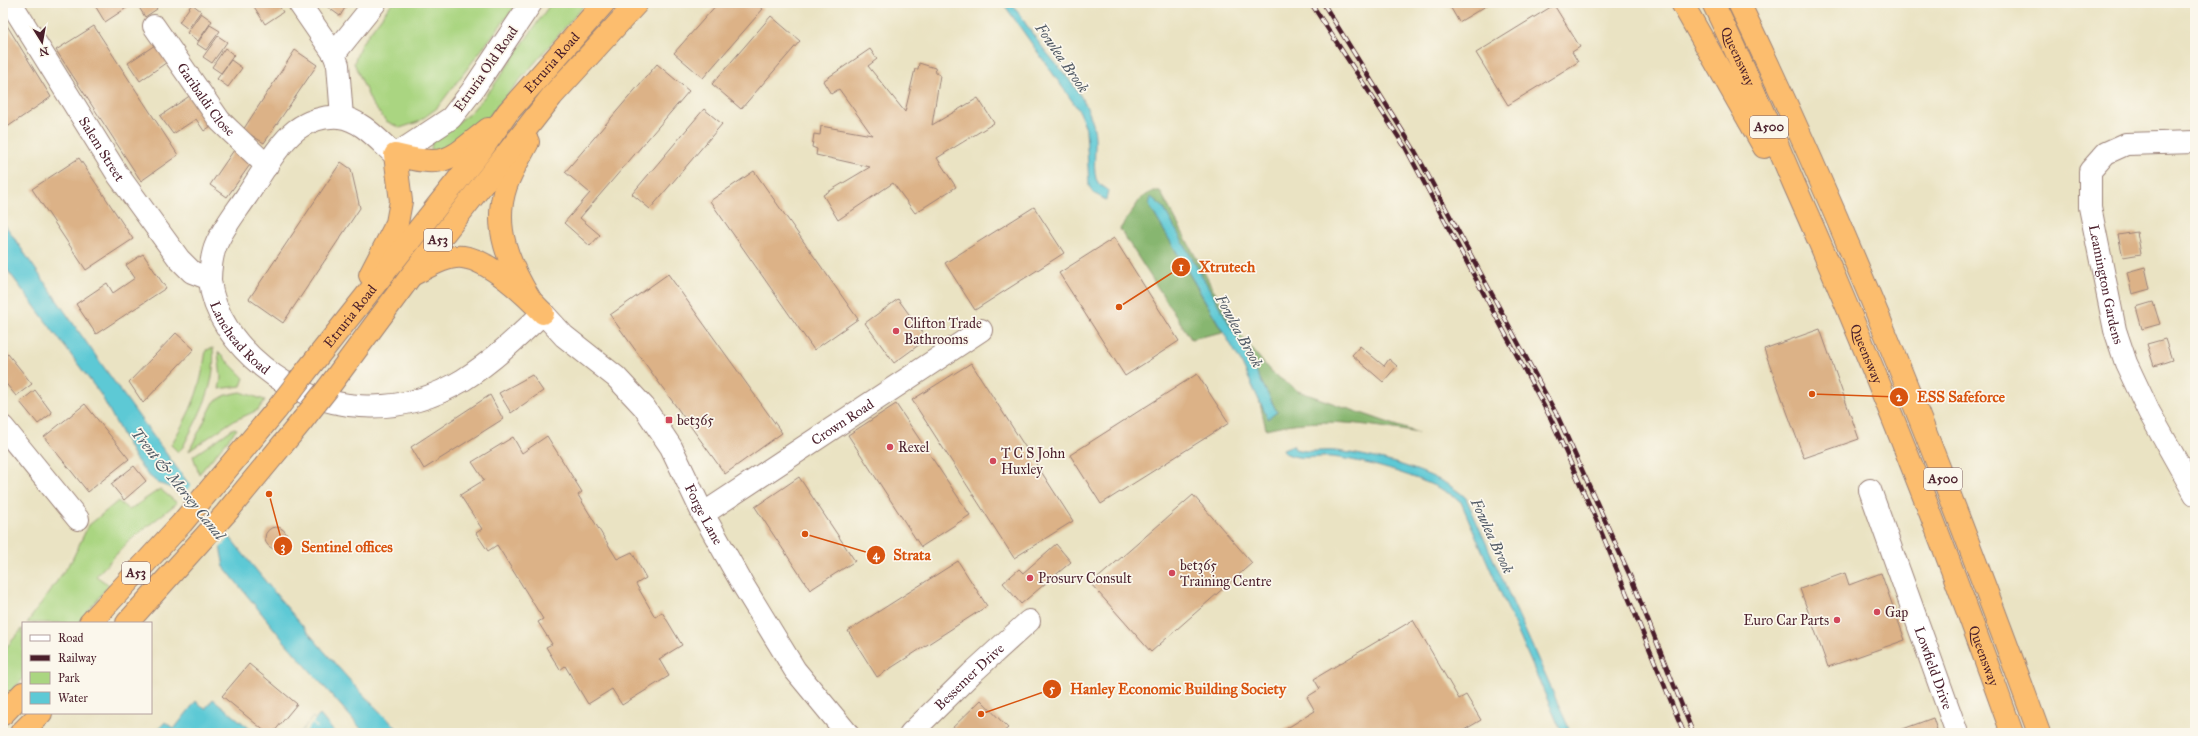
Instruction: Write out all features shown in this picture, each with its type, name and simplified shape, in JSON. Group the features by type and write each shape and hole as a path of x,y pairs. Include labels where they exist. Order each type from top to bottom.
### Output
{"highway":[{"name":"Etruria Road","path":"91,622 182,523 278,409 480,152 508,112 604,3"},
{"name":"Etruria Road","path":"128,622 226,513 302,421 410,277 552,96 637,3"},
{"path":"1682,3 1824,252"},
{"name":"Queensway","path":"1713,3 1824,252 1872,366 1976,632 2012,733"},
{"name":"Queensway","path":"1739,3 1842,228 1900,367 2039,733"},
{"path":"1754,3 1784,74 1842,228"},
{"path":"536,306 513,271 502,240 502,211 505,186 552,96"},
{"path":"348,318 397,223 401,201 394,155 423,162 451,158 508,112"},
{"path":"410,277 440,261 463,257 484,264 536,306"}],"street":[{"name":"Salem Street","path":"11,3 118,175 179,259 192,272 210,279"},
{"path":"299,3 334,54 338,65 342,117 358,124 394,155"},
{"path":"334,54 375,3"},
{"name":"Etruria Old Road","path":"394,155 451,118 472,91 531,3"},
{"name":"Garibaldi Close","path":"154,26 220,121 267,166"},
{"name":"Lanehead Road","path":"342,117 314,120 295,131 267,166 215,246 210,279 214,301 230,332 253,359 273,376 304,394 330,403 365,407 400,404 441,391 463,380 500,354 536,306"},
{"name":"Leamington Gardens","path":"2195,142 2126,144 2106,153 2090,171 2090,207 2115,330 2126,363 2149,412 2195,494"},
{"name":"Forge Lane","path":"536,306 564,336 616,377 644,407 670,447 704,514 743,585 795,670 847,733"},
{"name":"Crown Road","path":"704,514 981,330"},
{"path":"3,427 78,519"},
{"name":"Lowfield Drive","path":"1870,490 1957,733"},
{"name":"Bessemer Drive","path":"911,733 972,673 1029,621"}],"green space":[{"path":"392,3 513,3 516,5 437,108 418,122 400,128 386,121 372,104 354,63 361,44"},
{"path":"551,3 586,3 484,122 449,151 434,152 431,149 432,142 470,113 492,88"},
{"path":"1153,191 1160,191 1233,326 1271,372 1298,391 1418,433 1361,424 1324,422 1286,425 1266,429 1259,399 1268,418 1277,412 1257,373 1163,207 1149,205 1223,332 1191,339 1120,229 1141,198"},
{"path":"213,348 214,362 206,400 183,447 178,452 171,445 194,400 201,378 206,350"},
{"path":"218,352 244,378 241,386 219,389 221,378"},
{"path":"241,392 265,400 258,410 231,422 189,451 214,402 226,395"},
{"path":"234,428 237,429 199,474 193,456"},
{"path":"160,489 177,503 129,541 96,576 109,585 79,622 28,622 72,560 88,526 118,501 129,510"},
{"path":"22,629 22,680 3,699 3,651"}],"water":[{"path":"1003,3 1012,3 1043,48 1079,93 1093,124 1096,179 1099,184 1108,190 1106,200 1093,193 1089,186 1086,129 1080,112"},
{"path":"1151,197 1163,207 1257,373 1277,412 1268,419 1241,362 1149,205"},
{"name":"Trent & Mersey Canal","path":"3,222 136,413 206,507 242,553 323,650 369,701 402,733 365,733 284,641 224,567 220,546 182,492 158,483 147,474 135,458 101,395 3,264"},
{"path":"1293,445 1295,449 1300,450 1350,453 1368,456 1404,466 1439,480 1454,488 1466,498 1571,733 1562,733 1461,502 1435,486 1399,472 1345,459 1331,457 1302,458 1285,453 1283,449"},
{"path":"213,699 255,733 155,733 165,722 174,729 196,701 205,709"},
{"path":"320,715 335,733 300,733 313,717 315,720"}],"pier":[{"path":"191,485 231,536 219,549 182,496"},
{"path":"313,717 315,720 313,723 318,727 317,728 312,724 305,733 300,733"}],"building":[{"path":"134,3 105,22 94,4"},
{"path":"153,3 157,9 145,17 137,4"},
{"path":"257,3 277,3 283,12 265,24 253,5"},
{"path":"322,3 348,3 340,16"},
{"path":"718,3 756,3 763,9 703,78 674,53"},
{"path":"1448,3 1491,3 1459,22"},
{"path":"192,4 201,11 188,29 179,22"},
{"path":"1554,5 1580,47 1572,52 1578,62 1508,105 1476,53"},
{"path":"201,13 212,21 198,41 187,33"},
{"path":"771,16 800,41 741,109 712,84"},
{"path":"3,19 51,97 3,130"},
{"path":"210,25 220,31 206,50 197,44"},
{"path":"94,26 178,155 141,181 56,50"},
{"path":"218,36 227,42 212,63 203,57"},
{"path":"158,43 170,60 140,81 128,63"},
{"path":"225,48 234,55 221,73 212,67"},
{"path":"870,49 877,59 868,66 905,112 915,69 918,69 919,63 935,68 936,73 940,75 932,125 978,98 994,123 937,158 956,187 915,213 893,183 838,220 823,195 870,167 816,155 817,149 812,147 814,134 820,135 821,126 872,135 839,89 831,94 823,81"},
{"path":"295,50 317,65 264,143 243,130"},
{"path":"231,60 242,68 228,87 217,79"},
{"path":"657,64 689,91 580,218 600,235 590,246 564,223 590,193 565,172"},
{"path":"191,95 211,126 204,131 196,119 173,134 160,116"},
{"path":"704,109 722,124 650,209 632,194"},
{"path":"234,150 252,162 227,197 210,185"},
{"path":"79,158 133,239 86,270 32,189"},
{"path":"341,162 351,169 360,208 283,323 249,299"},
{"path":"754,171 858,319 814,350 710,201"},
{"path":"1034,207 1064,253 975,310 945,263"},
{"path":"2137,232 2141,254 2123,257 2118,235"},
{"path":"1114,238 1179,341 1125,376 1059,273"},
{"path":"143,254 166,288 96,334 76,304 107,283 113,293 135,278 126,265"},
{"path":"2145,267 2150,289 2132,294 2127,272"},
{"path":"668,274 782,433 725,474 610,315"},
{"name":"Clifton Trade Bathrooms","path":"898,299 927,339 894,363 865,323"},
{"path":"2153,302 2160,324 2142,329 2136,307"},
{"path":"1820,329 1859,439 1804,458 1764,349"},
{"path":"176,333 194,349 143,403 129,382"},
{"path":"2165,339 2172,360 2154,366 2147,344"},
{"path":"1360,346 1384,366 1389,359 1397,366 1383,382 1352,355"},
{"path":"8,354 32,384 16,396 3,380 3,358"},
{"name":"T C S John Huxley","path":"971,363 1073,521 1014,558 912,400"},
{"name":"T C S John Huxley","path":"1197,374 1229,423 1101,504 1070,455"},
{"path":"532,375 543,391 511,413 499,393"},
{"path":"35,390 52,413 38,424 20,402"},
{"path":"490,395 503,419 424,469 411,447"},
{"path":"85,404 129,459 88,492 44,437"},
{"path":"896,404 970,515 921,547 848,435"},
{"path":"547,436 582,492 578,495 617,559 632,552 646,578 636,584 655,617 662,612 682,645 659,659 669,676 622,705 612,689 588,704 565,666 560,670 546,647 552,644 538,622 543,619 497,545 488,551 476,533 482,529 460,495 484,480 472,462 513,437 522,453"},
{"path":"134,466 146,481 124,500 111,484"},
{"path":"799,477 855,561 810,590 755,507"},
{"name":"bet365 Training Centre","path":"1193,495 1252,563 1151,652 1091,584"},
{"path":"276,527 284,530 287,538 284,546 276,549 268,546 265,538 268,530"},
{"name":"Prosurv Consult","path":"1056,544 1071,562 1021,604 1003,583 1019,569 1023,573"},
{"path":"958,561 987,606 877,677 848,631"},
{"name":"Euro Car Parts","path":"1845,573 1849,585 1881,573 1905,640 1828,667 1800,589"},
{"path":"1413,620 1459,699 1466,695 1481,720 1459,733 1279,733 1315,711 1307,697 1320,689 1314,679"},
{"path":"249,664 297,704 273,733 267,733 222,696"},
{"path":"981,700 1008,728 1002,733 947,733"},
{"path":"1933,718 1938,733 1892,733"}],"railway":[{"path":"1311,3 1405,147 1551,419 1598,524 1684,733"},
{"path":"1323,3 1415,151 1558,417 1631,578 1693,733"}],"place":[{"name":"Xtrutech","path":"1119,307"},
{"name":"Clifton Trade Bathrooms","path":"896,331"},
{"name":"ESS Safeforce","path":"1812,394"},
{"name":"bet365","path":"669,420"},
{"name":"Rexel","path":"890,447"},
{"name":"T C S John Huxley","path":"993,461"},
{"name":"Sentinel offices","path":"269,494"},
{"name":"Strata","path":"805,534"},
{"name":"bet365 Training Centre","path":"1172,573"},
{"name":"Prosurv Consult","path":"1030,578"},
{"name":"Gap","path":"1877,612"},
{"name":"Euro Car Parts","path":"1837,620"},
{"name":"Hanley Economic Building Society","path":"981,714"}],"water label":[{"name":"Fowlea Brook","path":"1062,58"},
{"name":"Fowlea Brook","path":"1239,331"},
{"name":"Fowlea Brook","path":"1492,536"}]}
